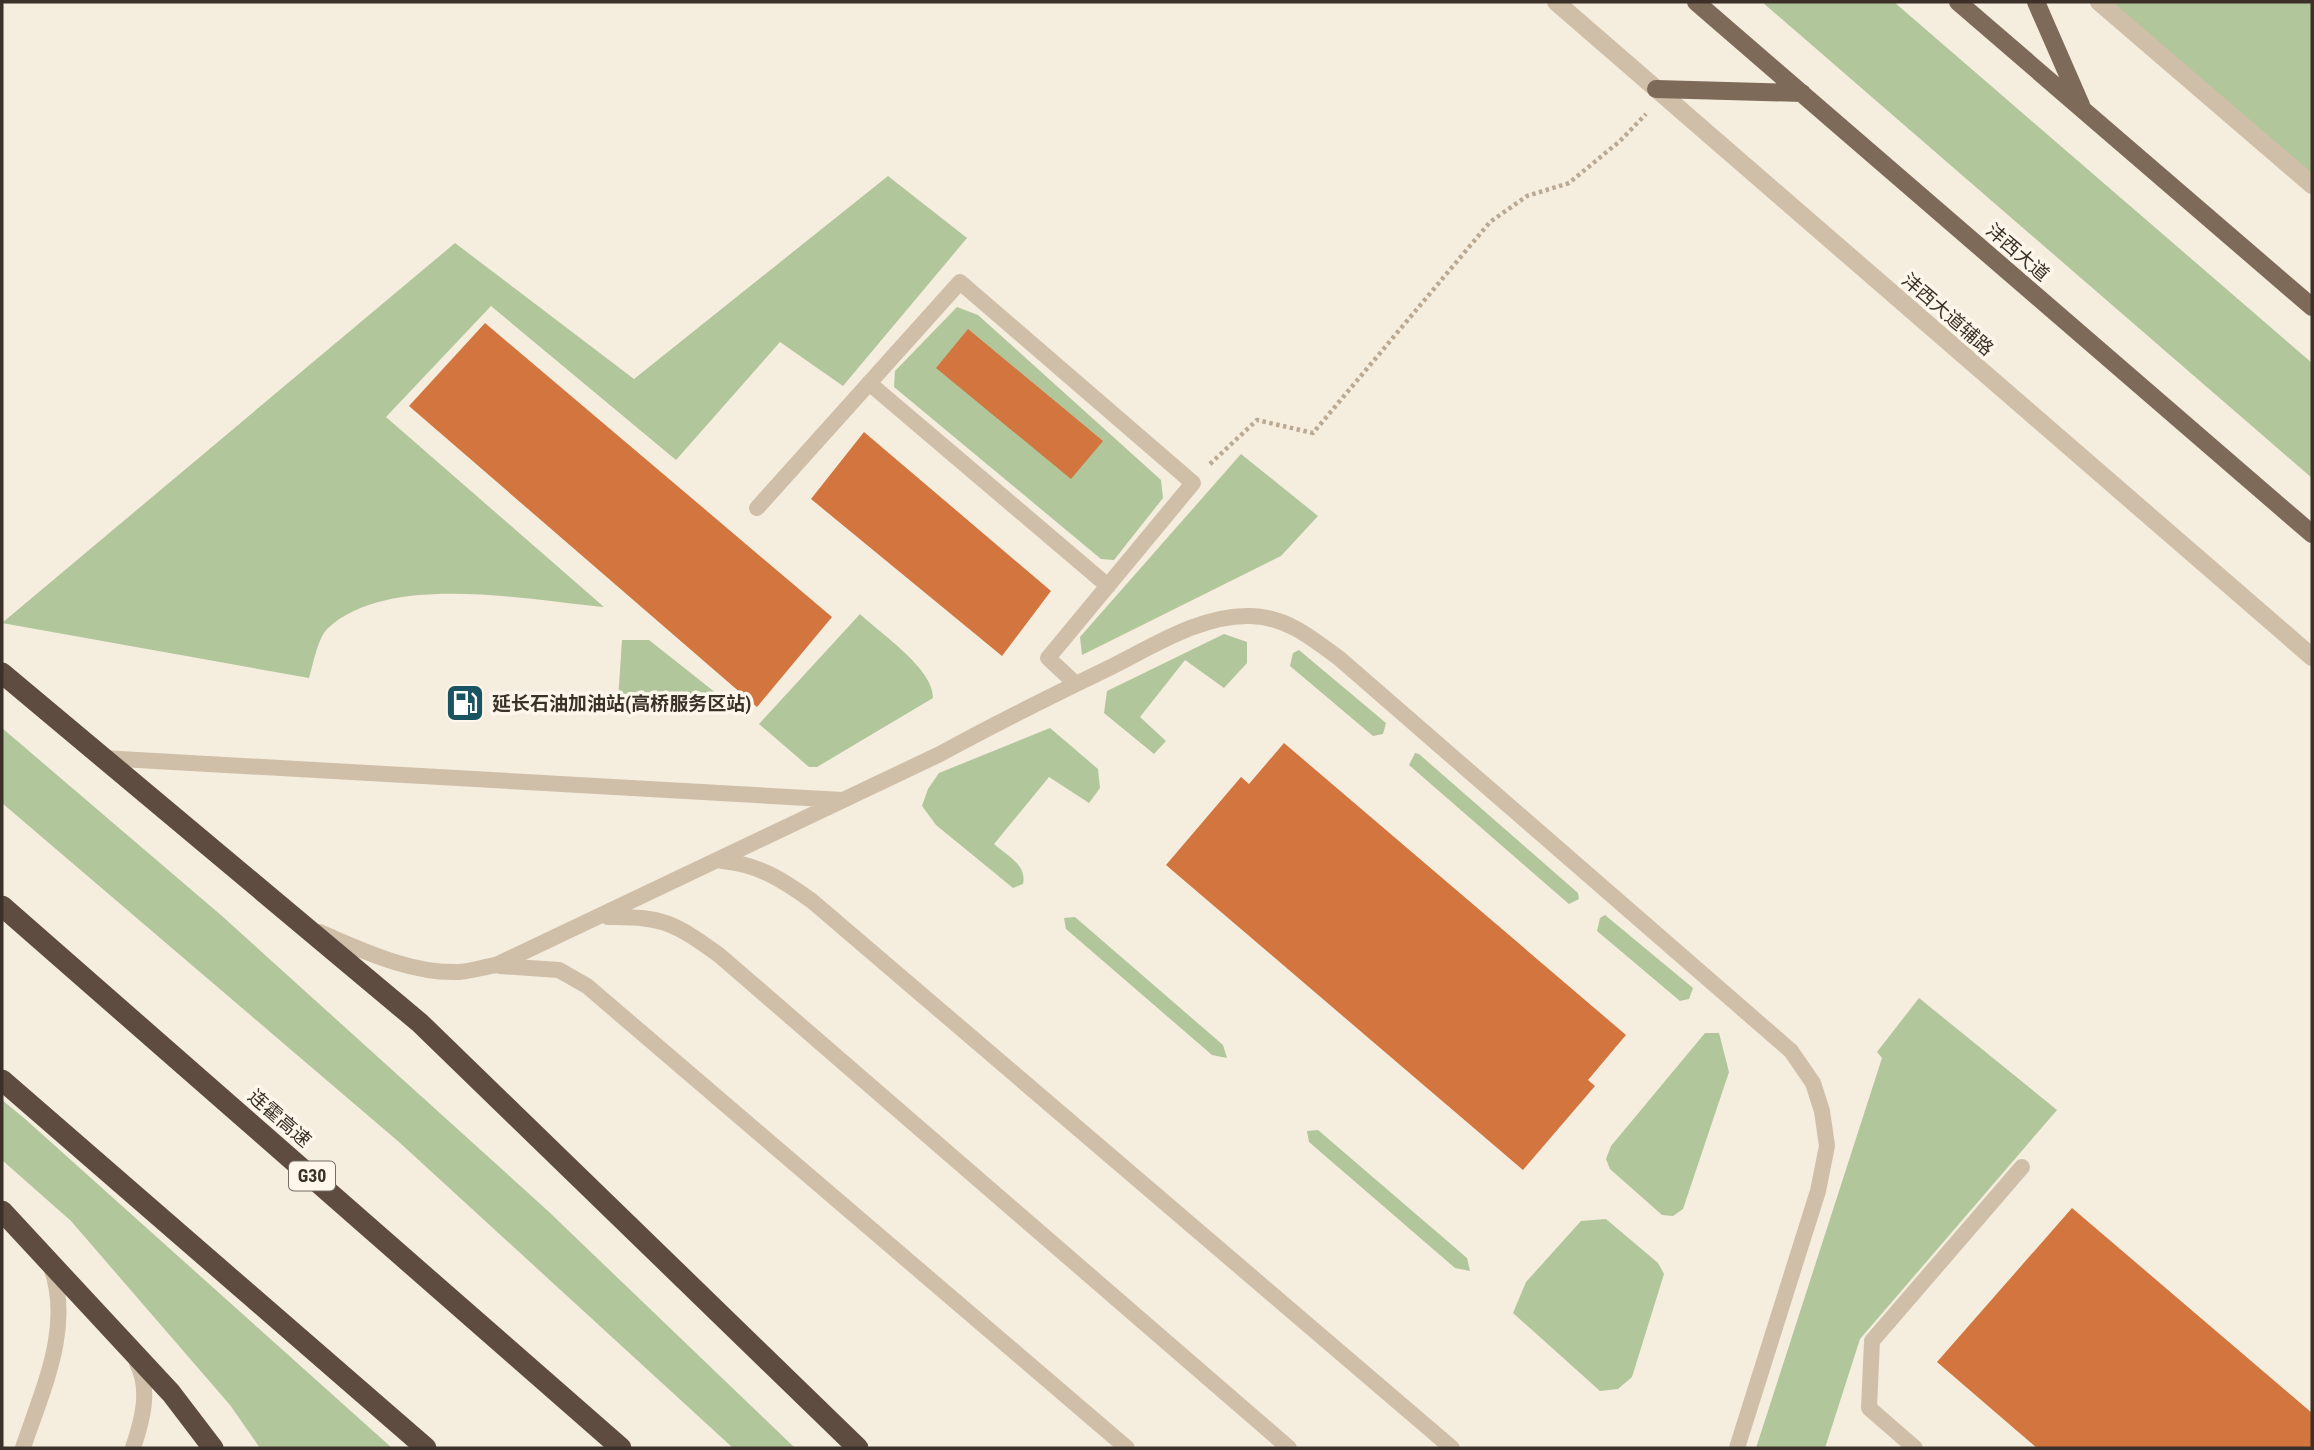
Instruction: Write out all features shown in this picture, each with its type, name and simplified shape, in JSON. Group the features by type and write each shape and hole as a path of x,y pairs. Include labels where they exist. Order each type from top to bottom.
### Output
{"highway":[{"path":"2,673 420,1023 858,1448"},
{"name":"连霍高速","path":"2,906 621,1448"},
{"path":"2,1080 426,1448"},
{"path":"2,1211 171,1393 212,1447"}],"main road":[{"name":"沣西大道","path":"1696,2 2312,534"},
{"path":"1958,2 2312,307"},
{"path":"2036,2 2084,111"},
{"path":"1660,92 1802,93"}],"street":[{"name":"沣西大道辅路","path":"1556,2 2312,657"},
{"path":"2099,2 2312,186"}],"lane":[{"path":"757,508 960,282 1193,483 1048,658 1076,684"},
{"path":"869,383 1108,586"},
{"path":"304,926 370,954 418,968 458,972 496,965 845,800 1184,631 1222,618 1251,616 1279,620 1309,635 1791,1051 1813,1083 1822,1111 1826,1146 1818,1191 1737,1448"},
{"path":"103,758 845,800"},
{"path":"719,860 744,863 778,877 812,901 1452,1448"},
{"path":"601,917 647,916 685,930 719,955 1289,1448"},
{"path":"496,965 559,970 587,985 1127,1448"},
{"path":"1915,1448 1869,1408 1872,1340 2022,1167"},
{"path":"23,1448 59,1335 58,1288 47,1258"},
{"path":"130,1349 145,1378 142,1419 133,1448"}],"path":[{"path":"1193,483 1233,440 1257,420 1312,433 1490,222 1527,196 1569,183 1620,141 1660,92"}],"green space":[{"path":"1762,2 1894,2 2312,363 2312,478"},
{"path":"2105,2 2312,2 2312,179"},
{"path":"888,176 967,238 843,386 780,342 676,460 491,306 386,417 604,607 460,594 386,600 354,611 324,632 309,678 2,623 455,243 634,379"},
{"path":"957,307 978,315 1161,480 1163,498 1114,560 1101,559 894,387 895,371"},
{"path":"1241,454 1318,516 1281,556 1082,655 1080,637"},
{"path":"860,614 916,664 931,687 933,698 817,767 809,767 759,724"},
{"path":"1224,634 1247,642 1247,663 1224,688 1185,660 1140,717 1166,741 1154,754 1104,713 1107,691"},
{"path":"622,640 649,640 740,712 618,701"},
{"path":"1299,650 1386,723 1383,734 1373,736 1290,666 1293,653"},
{"path":"2,728 222,916 548,1211 795,1448 733,1448 399,1142 2,803"},
{"path":"1050,728 1098,769 1100,788 1089,803 1049,777 994,844 1015,861 1022,871 1023,884 1013,888 936,825 922,806 928,789 939,773"},
{"path":"1415,753 1578,893 1579,899 1569,904 1409,765"},
{"path":"1605,915 1693,988 1689,999 1680,1001 1597,931 1600,918"},
{"path":"1075,917 1223,1045 1227,1058 1212,1055 1066,929 1064,918"},
{"path":"1919,998 2057,1110 1860,1339 1825,1448 1756,1448 1882,1058 1877,1052"},
{"path":"1705,1033 1719,1033 1729,1072 1683,1209 1673,1216 1662,1215 1610,1169 1606,1159 1611,1146"},
{"path":"2,1100 392,1448 260,1448 230,1405 71,1221 2,1160"},
{"path":"1318,1130 1467,1258 1470,1271 1455,1268 1309,1142 1307,1131"},
{"path":"1606,1219 1658,1263 1664,1274 1632,1377 1618,1389 1600,1391 1513,1313 1526,1282 1581,1221"}],"building":[{"path":"485,323 832,617 757,707 409,406"},
{"path":"968,329 1103,441 1071,479 936,368"},
{"path":"864,432 1051,591 1002,656 811,499"},
{"path":"1284,743 1626,1035 1588,1080 1595,1086 1523,1170 1166,865 1241,777 1249,784"},
{"path":"2072,1208 2312,1413 2312,1448 2037,1448 1937,1362"}],"place":[{"name":"延长石油加油站(高桥服务区站)","path":"465,703"}]}
